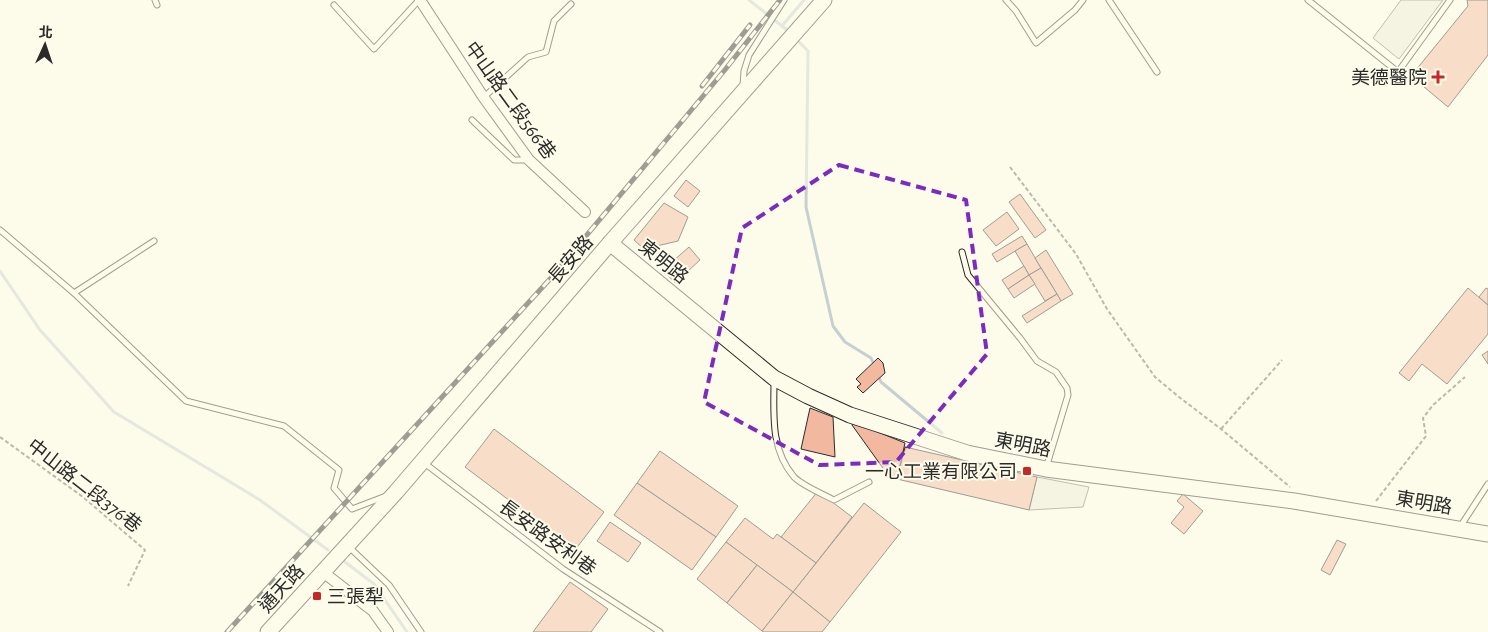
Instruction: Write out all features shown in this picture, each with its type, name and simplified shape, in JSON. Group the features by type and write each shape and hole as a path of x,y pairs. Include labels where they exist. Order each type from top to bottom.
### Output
{"street":[{"name":"中山路二段566巷","path":"420,0 484,98 528,160 585,212"},
{"name":"長安路","path":"347,545 423,462 610,243 824,0"},
{"name":"東明路","path":"610,243 774,378 850,415 967,453 1046,469 1294,501 1488,534"},
{"name":"通天路","path":"268,632 347,545"},
{"name":"通天路","path":"323,572 373,611 388,632"}],"lane":[{"path":"334,5 374,49 420,0"},
{"path":"742,94 744,71 749,55 784,0"},
{"path":"1006,0 1016,10 1036,43 1075,10 1083,0"},
{"path":"1109,0 1157,72"},
{"path":"1308,0 1398,72 1450,0"},
{"path":"484,98 528,57 546,52 554,21 571,4"},
{"path":"472,120 514,160 528,160"},
{"path":"0,230 74,293 146,360 186,401 284,426 339,470 334,488 352,509 396,492"},
{"path":"74,293 154,242"},
{"path":"962,252 968,275 1020,338 1037,362 1056,372 1067,388 1068,395 1046,469"},
{"path":"774,378 774,432 779,453 795,478 834,500 869,482"},
{"name":"長安路安利巷","path":"423,462 564,569 660,632"},
{"path":"1458,529 1488,484"},
{"path":"347,545 389,585 421,632"}],"path":[{"path":"1010,167 1076,254 1106,310 1155,377 1178,397 1221,428 1291,489 1294,501"},
{"path":"1221,428 1282,360"},
{"path":"1367,512 1426,436 1423,418 1465,376"},
{"name":"中山路二段376巷","path":"0,437 83,497 145,550 128,586"}],"highlighted area":[{"path":"839,165 966,200 987,354 896,462 819,465 704,402 742,228"}],"shaded area":[{"path":"1401,0 1443,0 1399,59 1373,38"},
{"path":"1037,477 1089,487 1083,507 1029,510"}],"building":[{"path":"1467,0 1488,0 1488,55 1448,107 1411,76 1468,6"},
{"path":"686,180 700,191 688,207 674,196"},
{"path":"1020,194 1046,230 1035,238 1009,202"},
{"path":"664,203 688,217 678,241 644,249 634,240"},
{"path":"1007,212 1019,229 996,246 983,230"},
{"path":"1022,236 1027,244 997,262 992,254"},
{"path":"1027,244 1041,268 1029,275 1015,251"},
{"path":"689,247 700,260 675,283 663,270"},
{"path":"1046,250 1073,294 1061,301 1035,258"},
{"path":"1024,266 1029,275 1008,289 1002,280"},
{"path":"1041,268 1057,294 1045,301 1029,275"},
{"path":"1029,275 1035,284 1014,298 1008,289"},
{"path":"1468,288 1488,305 1488,334 1447,384 1422,364 1409,381 1399,373"},
{"path":"1486,288 1488,289 1488,305 1479,297"},
{"path":"1057,294 1061,301 1027,323 1022,316"},
{"path":"1488,351 1488,364 1482,355"},
{"path":"878,358 883,363 885,373 863,393 857,387 861,384 856,379"},
{"path":"810,408 833,417 835,457 801,449"},
{"path":"853,422 905,443 897,479 890,478 852,425"},
{"path":"494,429 604,512 575,550 465,467"},
{"path":"905,447 1037,477 1029,510 897,479"},
{"path":"660,451 738,506 716,537 637,483"},
{"path":"637,483 716,537 692,570 614,515"},
{"path":"818,491 852,517 816,563 781,537"},
{"path":"1183,494 1203,511 1184,534 1171,523 1184,507 1177,501"},
{"path":"864,503 901,532 830,622 793,592"},
{"path":"745,518 773,539 777,534 816,563 793,592 726,542"},
{"path":"610,522 641,543 628,562 597,541"},
{"path":"1337,540 1346,544 1330,575 1321,570"},
{"path":"726,542 757,565 727,603 697,579"},
{"path":"757,565 793,592 762,631 727,603"},
{"path":"570,582 608,609 591,632 533,632"},
{"path":"793,592 830,622 822,632 762,631"}],"waterway":[{"path":"749,0 782,26"},
{"path":"789,32 782,26 804,0"},
{"path":"795,38 808,51 806,207 833,326 845,342 871,358 875,367"},
{"path":"0,271 40,330 114,412 260,500 328,550"},
{"path":"878,375 881,382 942,433"},
{"path":"345,562 374,584 407,632"}],"railway":[{"path":"227,632 550,279 724,71 780,0"},
{"path":"702,86 750,25"}],"place":[{"name":"美德醫院","path":"1438,77"},
{"name":"一心工業有限公司","path":"1027,471"},
{"name":"三張犁","path":"317,596"}]}
